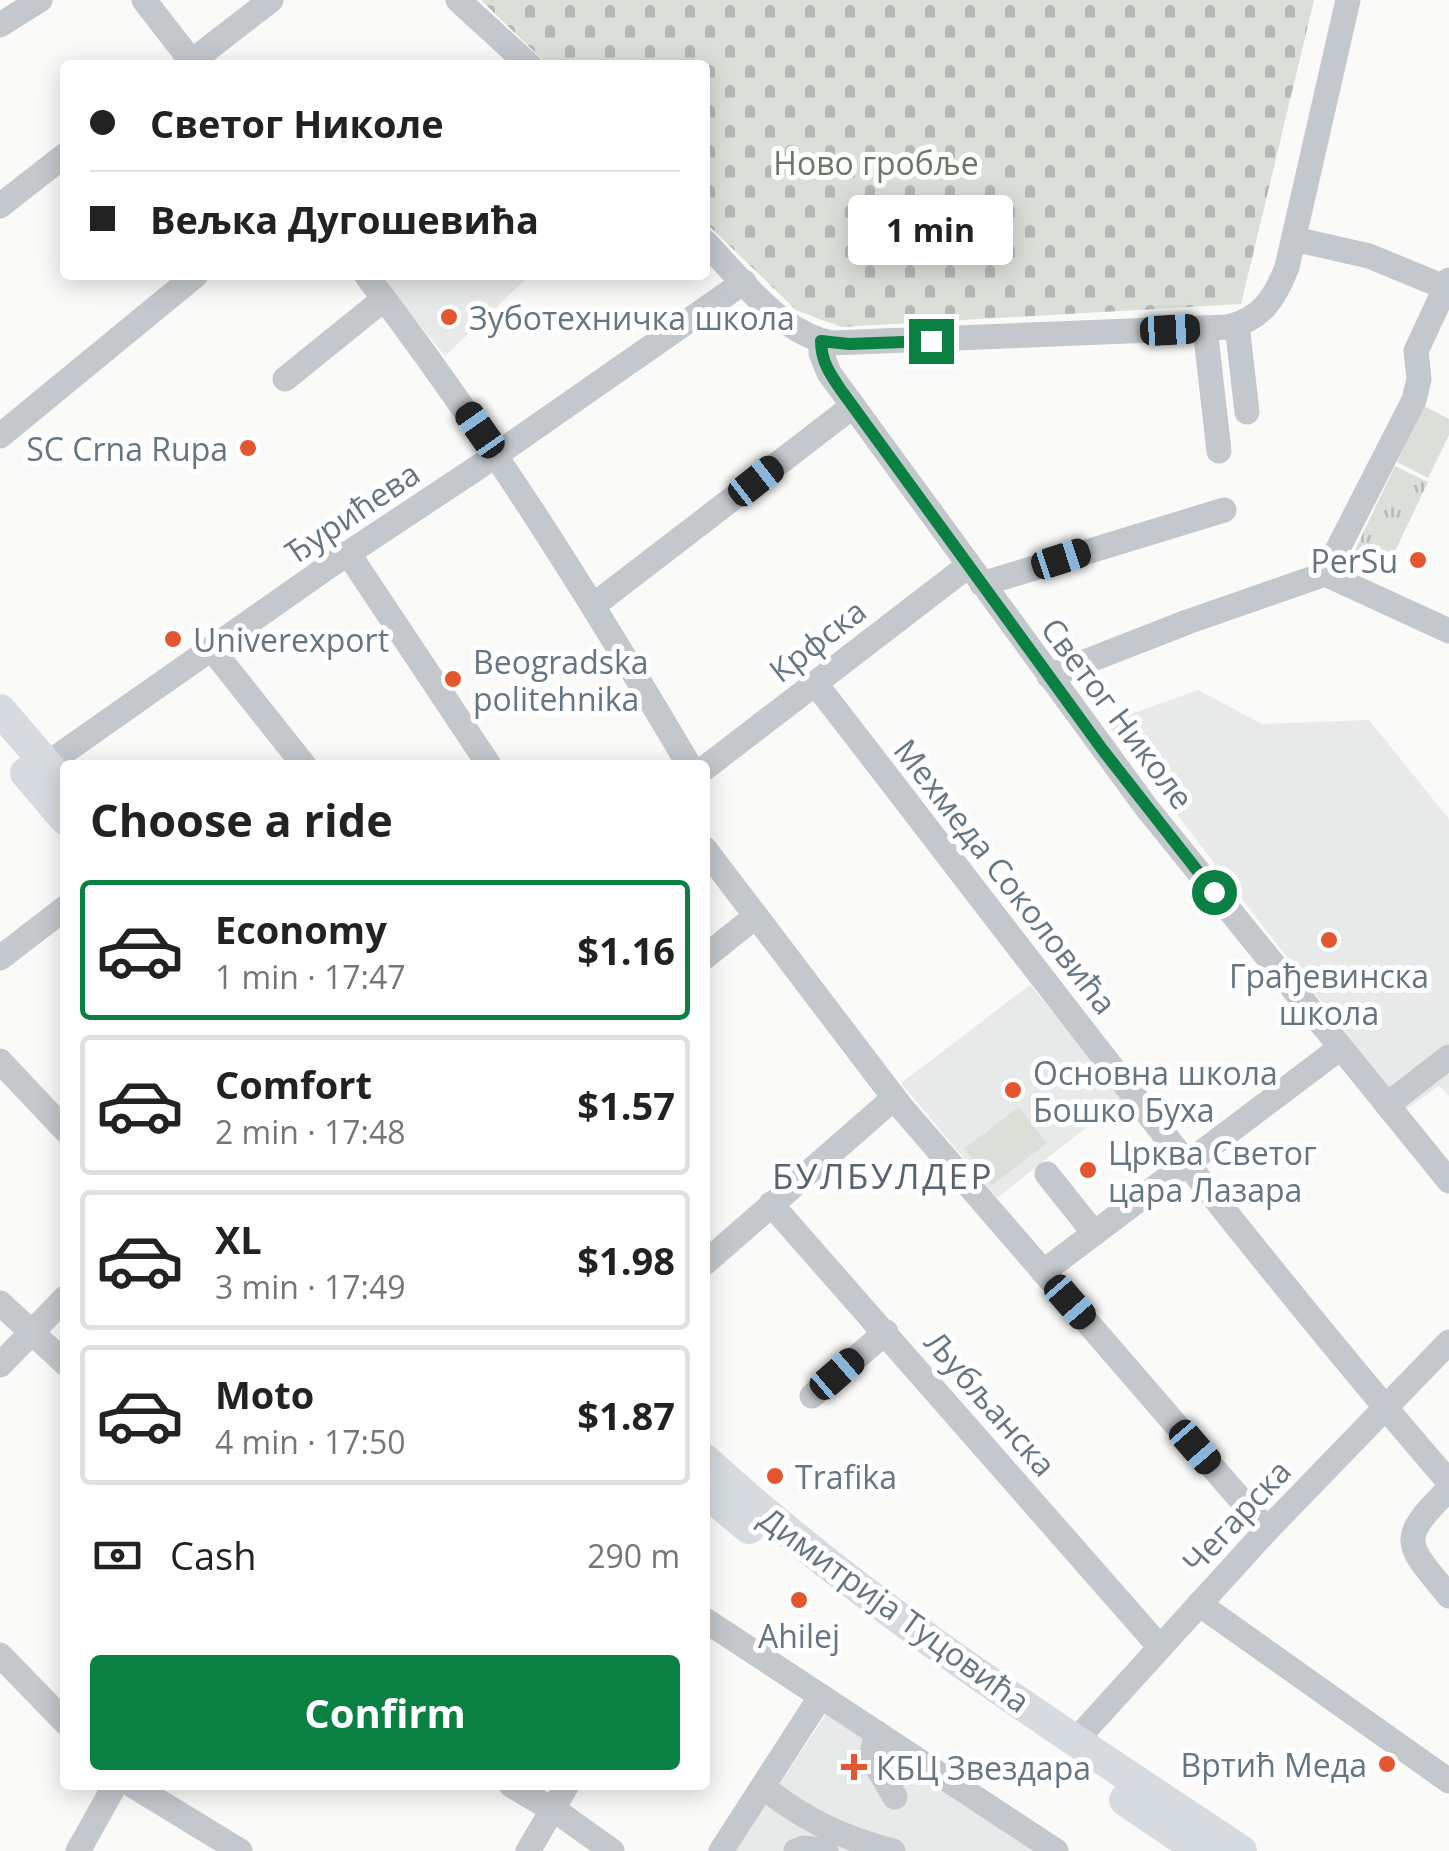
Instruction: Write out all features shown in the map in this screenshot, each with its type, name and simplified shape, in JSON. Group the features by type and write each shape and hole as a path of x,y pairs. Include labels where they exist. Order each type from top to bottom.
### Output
{"main road":[{"path":"0,710 56,775"},
{"path":"0,744 60,812"},
{"name":"Димитрија Туцовића","path":"710,1464 828,1566 919,1634 1241,1851"},
{"name":"Димитрија Туцовића","path":"710,1496 812,1580 912,1653 1200,1851"}],"street":[{"path":"0,25 40,0"},
{"path":"144,0 187,60"},
{"path":"193,60 271,0"},
{"path":"458,0 524,60"},
{"path":"710,247 795,330 821,341 859,344 1237,325 1257,316 1268,305 1288,267 1348,0"},
{"path":"0,206 60,159"},
{"path":"1050,676 1325,574 1414,400 1419,379 1416,351 1448,285 1369,256 1294,239"},
{"path":"0,436 190,280"},
{"path":"370,280 496,454 594,605 686,760"},
{"name":"Ђурићева","path":"74,760 211,648 744,282"},
{"path":"285,378 384,298"},
{"path":"1237,325 1246,412"},
{"path":"1206,328 1219,451"},
{"name":"Светог Николе","path":"821,341 829,373 1146,808 1449,1181"},
{"path":"594,605 853,406"},
{"name":"Крфска","path":"710,764 815,682 976,575 1224,510"},
{"path":"348,553 486,760"},
{"path":"1325,574 1449,631"},
{"path":"211,648 300,760"},
{"name":"Мехмеда Соколовића","path":"815,682 1188,1162 1449,1486"},
{"path":"710,856 894,1098 1268,1530"},
{"path":"0,958 60,912"},
{"path":"710,952 756,916"},
{"path":"1044,1272 1340,1048"},
{"path":"1387,1106 1449,1058"},
{"path":"0,1061 60,1119"},
{"path":"710,1258 894,1098"},
{"path":"1046,1174 1094,1232"},
{"name":"Љубљанска","path":"772,1204 1159,1646"},
{"path":"0,1303 60,1358"},
{"path":"0,1365 60,1303"},
{"path":"812,1396 886,1332"},
{"name":"Чегарска","path":"1076,1740 1198,1604 1449,1342"},
{"path":"1449,1486 1419,1518 1412,1540 1415,1556 1449,1596"},
{"path":"1198,1604 1449,1781"},
{"path":"710,1623 1056,1851"},
{"path":"0,1655 60,1717"},
{"path":"721,1851 821,1696"},
{"path":"877,1732 871,1757 895,1797"},
{"path":"763,1788 822,1828 893,1851"},
{"path":"78,1851 112,1790"},
{"path":"140,1790 240,1851"},
{"path":"520,1790 612,1851"},
{"path":"528,1851 565,1790"},
{"path":"796,1851 826,1851"}],"shaded area":[{"name":"Зуботехничка школа","path":"383,280 525,280 445,356"},
{"path":"1198,690 1262,724 1369,720 1449,819 1449,1096 1439,1086 1405,1110 1106,723"},
{"name":"Основна школа Бошко Буха","path":"1030,985 1125,1097 997,1198 901,1083"},
{"name":"КБЦ Звездара","path":"828,1711 1042,1851 735,1851"}],"green space":[{"name":"Ново гробље","path":"481,0 1314,0 1241,304 841,327 796,310 710,227 710,60 543,60"},
{"path":"1424,406 1449,419 1449,435 1428,478 1397,462"},
{"path":"1395,466 1428,482 1386,570 1353,554"},
{"path":"1019,1107 1047,1143 992,1185 964,1149"}],"place":[{"name":"Зуботехничка школа","path":"449,317"},
{"name":"SC Crna Rupa","path":"248,448"},
{"name":"PerSu","path":"1418,560"},
{"name":"Univerexport","path":"173,639"},
{"name":"Beogradska politehnika","path":"453,679"},
{"name":"Грађевинска школа","path":"1329,940"},
{"name":"Основна школа Бошко Буха","path":"1013,1090"},
{"name":"Црква Светог цара Лазара","path":"1088,1170"},
{"name":"Trafika","path":"775,1476"},
{"name":"Ahilej","path":"799,1600"},
{"name":"Вртић Меда","path":"1387,1764"},
{"name":"КБЦ Звездара","path":"854,1767"}],"district":[{"name":"БУЛБУЛДЕР","path":"883,1175"}],"route":[{"path":"931,341 821,341 821,346 829,373 841,390 1102,749 1214,892"}]}
